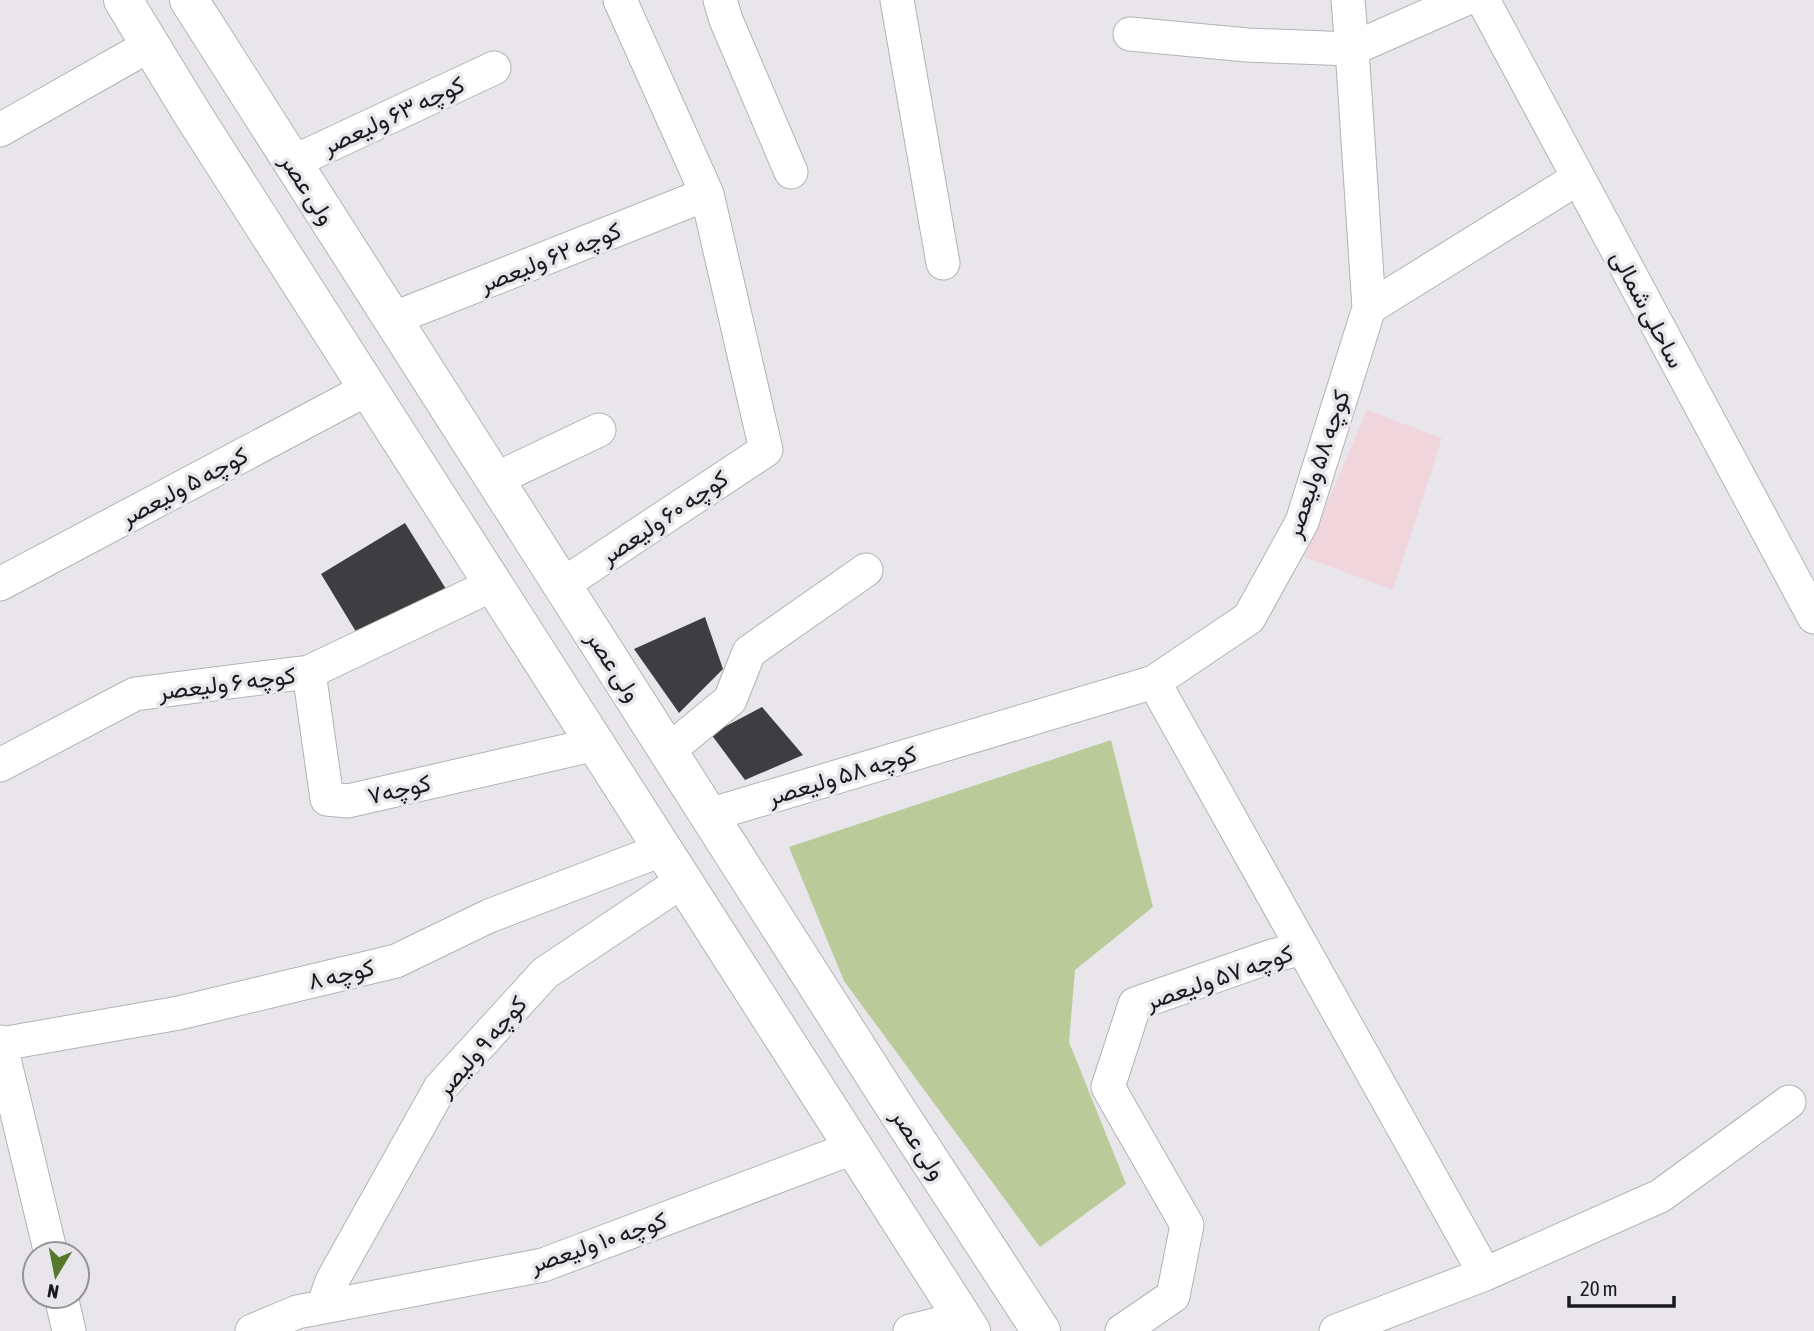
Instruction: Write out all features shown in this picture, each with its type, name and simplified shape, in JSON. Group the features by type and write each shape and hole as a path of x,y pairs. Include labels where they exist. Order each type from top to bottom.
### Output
{"main road":[{"path":"123,0 967,1324"},
{"name":"ولی عصر","path":"189,0 891,1101 1041,1331"}],"street":[{"path":"620,0 707,194"},
{"path":"720,0 791,172"},
{"path":"897,0 943,263"},
{"path":"1348,0 1369,308 1578,178"},
{"path":"1129,34 1247,45 1352,49 1463,0"},
{"name":"ساحلی شمالی","path":"1483,0 1814,617"},
{"path":"0,130 150,45"},
{"name":"کوچه ۶۳ ولیعصر","path":"291,163 494,68"},
{"name":"کوچه ۶۲ ولیعصر","path":"392,320 707,194"},
{"name":"کوچه ۶۰ ولیعصر","path":"562,585 766,450 707,194"},
{"name":"کوچه ۵۸ ولیعصر","path":"709,815 1154,682 1248,618 1302,522 1369,308"},
{"name":"کوچه ۵ ولیعصر","path":"0,584 369,388"},
{"path":"494,480 599,430"},
{"path":"668,751 730,700 749,652 866,569"},
{"name":"کوچه ۶ ولیعصر","path":"0,765 135,694 309,672 494,584"},
{"name":"کوچه۷","path":"309,672 327,799 348,801 596,744"},
{"path":"1154,682 1485,1274"},
{"name":"کوچه ۸","path":"0,1043 179,1013 396,961 489,916 664,849"},
{"name":"کوچه ۹ ولیصر","path":"323,1307 332,1281 440,1088 545,973 684,880"},
{"name":"کوچه ۵۷ ولیعصر","path":"1122,1331 1173,1296 1187,1225 1108,1087 1135,1004 1272,956 1303,948"},
{"path":"0,1043 48,1240"},
{"path":"1336,1331 1485,1274 1660,1196 1789,1102"},
{"name":"کوچه ۱۰ ولیعصر","path":"252,1331 297,1312 543,1265 855,1147"},
{"path":"64,1310 69,1331"},
{"path":"910,1331 967,1324"}],"shaded area":[{"path":"1367,410 1442,438 1393,590 1304,557"}],"green space":[{"path":"1111,740 1153,907 1075,970 1069,1042 1126,1184 1040,1247 844,981 789,847"}],"building":[{"path":"405,523 446,589 361,640 321,574"},
{"path":"705,617 723,669 679,713 634,649"},
{"path":"762,707 803,755 745,780 711,734"}]}
